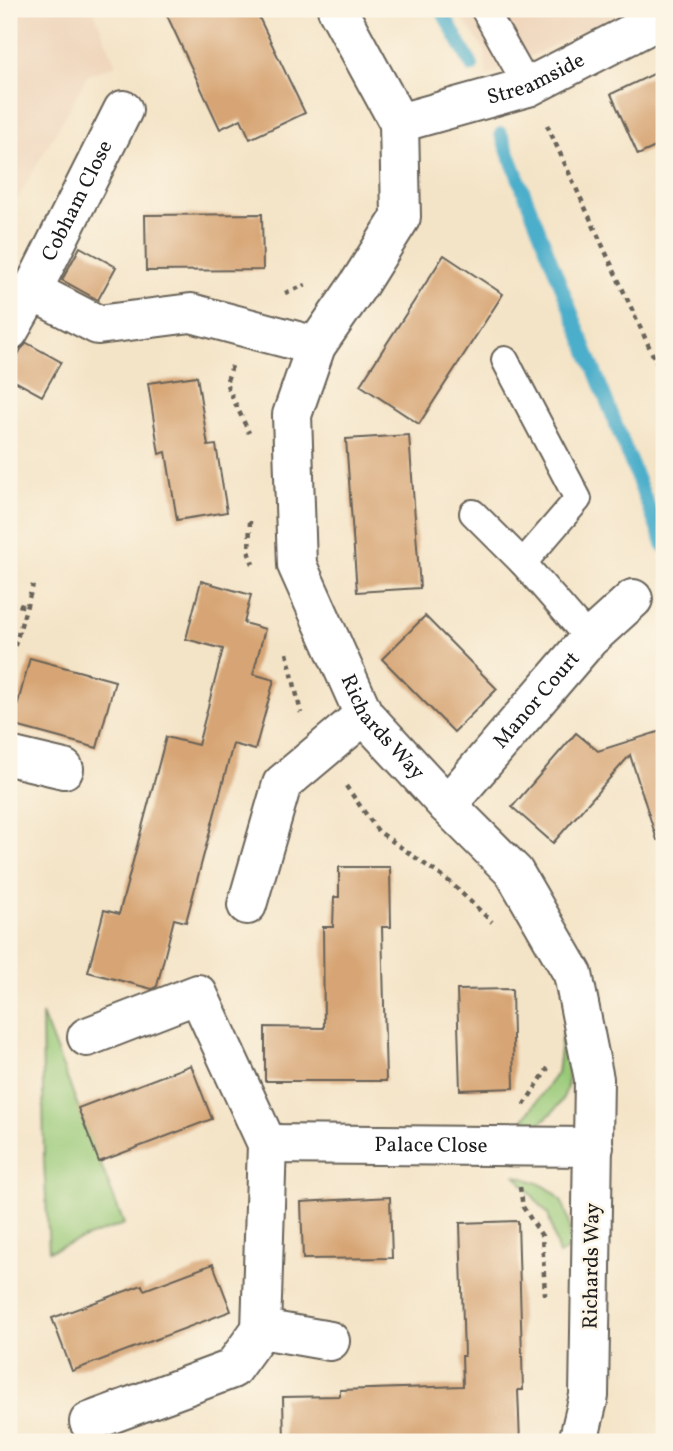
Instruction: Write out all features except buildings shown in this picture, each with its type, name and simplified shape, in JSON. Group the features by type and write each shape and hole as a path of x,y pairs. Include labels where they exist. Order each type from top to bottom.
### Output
{"street":[{"name":"Richards Way","path":"337,9 399,123 401,218 316,346 292,415 297,565 364,715 447,805 514,872 573,974 594,1079 589,1396 578,1442"},
{"name":"Streamside","path":"399,123 528,87 664,17"},
{"name":"Cobham Close","path":"9,331 32,291 123,110"},
{"path":"32,291 98,325 191,313 316,346"},
{"name":"Manor Court","path":"447,805 589,639 633,599"},
{"path":"247,905 282,784 364,715"},
{"path":"9,756 64,769"},
{"path":"87,1037 198,994 267,1144 261,1329 232,1369 89,1422"},
{"name":"Palace Close","path":"267,1144 594,1147"},
{"path":"261,1329 330,1341"}],"lane":[{"path":"484,9 528,87"},
{"path":"505,360 578,499 523,563"},
{"path":"473,513 523,563 589,639"}],"path":[{"path":"528,87 664,379"},
{"path":"9,665 33,584"},
{"path":"9,602 26,607"}],"shaded area":[{"path":"9,9 93,9 116,65 88,75 9,214"},
{"path":"455,9 629,9 487,77 485,50"}],"green space":[{"path":"42,1014 124,1224 49,1251 44,1162"},
{"path":"562,1033 568,1079 562,1099 556,1109 537,1126 519,1135 521,1123 557,1073"},
{"path":"516,1176 543,1185 560,1199 565,1208 570,1247 559,1255 548,1214"}],"waterway":[{"path":"441,9 472,66"},
{"path":"501,134 664,546"}]}
